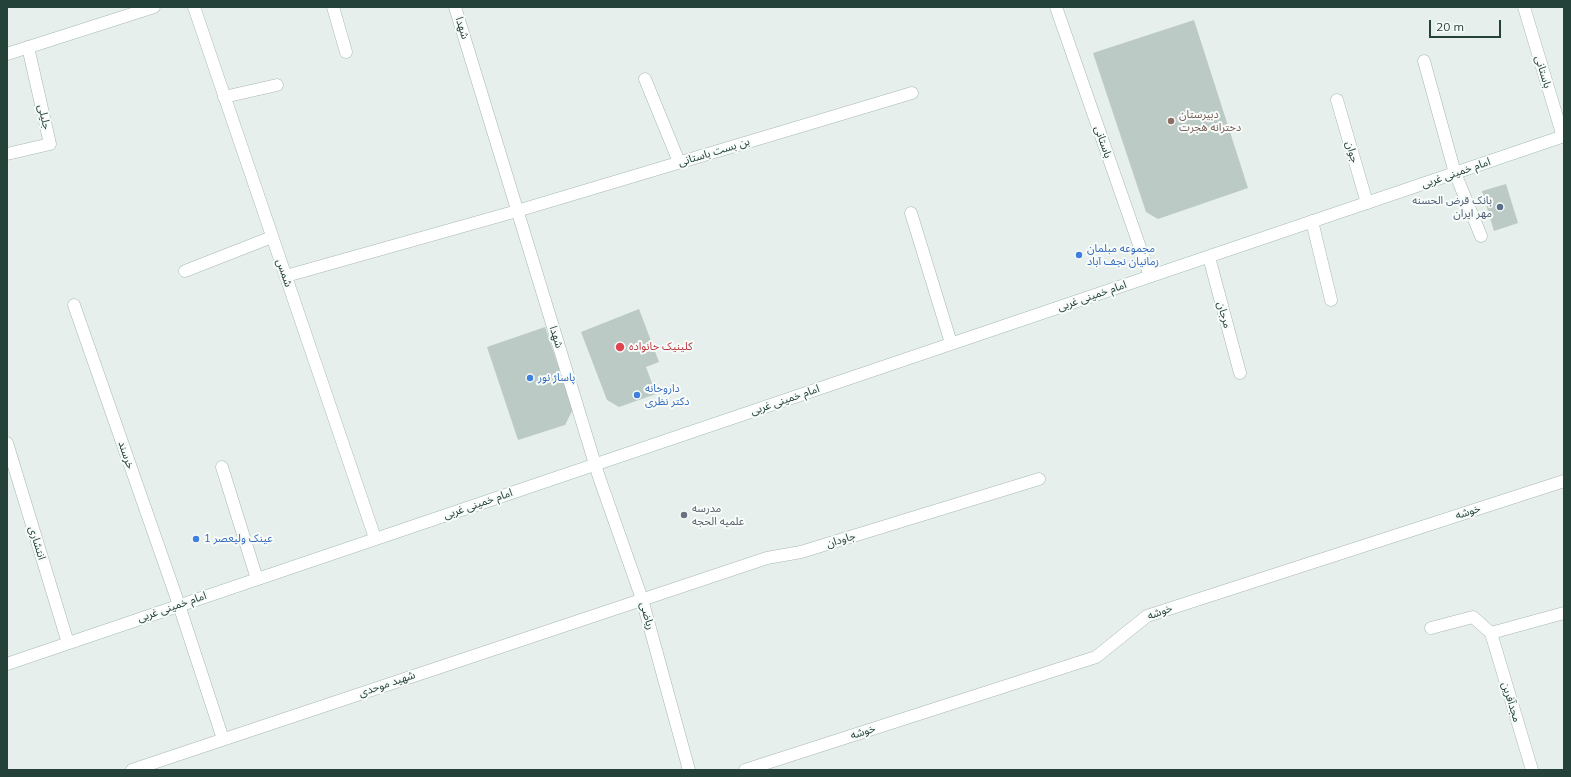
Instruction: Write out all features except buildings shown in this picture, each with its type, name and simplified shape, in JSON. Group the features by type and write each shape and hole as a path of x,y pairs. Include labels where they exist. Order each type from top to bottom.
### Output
{"street":[{"path":"7,54 154,7"},
{"name":"شمس","path":"194,7 375,538"},
{"path":"333,7 346,52"},
{"name":"باستانی","path":"1056,7 1150,276"},
{"name":"باستانی","path":"1524,7 1563,137"},
{"name":"شهدا","path":"458,8 517,211 595,464"},
{"name":"جلیلی","path":"7,154 50,144 28,47"},
{"path":"1424,61 1455,173 1481,236"},
{"path":"645,79 679,162"},
{"path":"224,97 277,85"},
{"name":"بن بست باستانی","path":"517,211 912,93"},
{"name":"جوان","path":"1337,100 1367,203"},
{"name":"امام خمینی غربی","path":"7,664 375,538 1563,137"},
{"path":"286,276 517,211"},
{"path":"911,213 951,344"},
{"path":"1312,221 1331,300"},
{"path":"185,271 272,237"},
{"name":"مرجان","path":"1209,257 1240,374"},
{"name":"خرسند","path":"74,305 179,605 223,739"},
{"name":"انتشاری","path":"7,444 68,643"},
{"name":"ریاضی","path":"595,464 642,599 689,770"},
{"path":"222,467 257,579"},
{"name":"جاودان","path":"642,599 767,558 801,552 1039,479"},
{"name":"خوشه","path":"745,770 1096,657 1147,616 1564,481"},
{"name":"شهید موحدی","path":"132,770 642,599"},
{"path":"1431,628 1473,617 1491,633 1564,613"},
{"name":"مجدآفرین","path":"1491,633 1532,770"}],"place":[{"name":"دبیرستان دخترانه هجرت","path":"1171,121"},
{"name":"بانک قرض الحسنه مهر ایران","path":"1500,207"},
{"name":"مجموعه مبلمان زمانیان نجف آباد","path":"1079,255"},
{"name":"کلینیک خانواده","path":"620,347"},
{"name":"پاساژ نور","path":"530,378"},
{"name":"داروخانه دکتر نظری","path":"637,395"},
{"name":"مدرسه علمیه الحجه","path":"684,515"},
{"name":"عینک ولیعصر 1","path":"196,539"}]}
